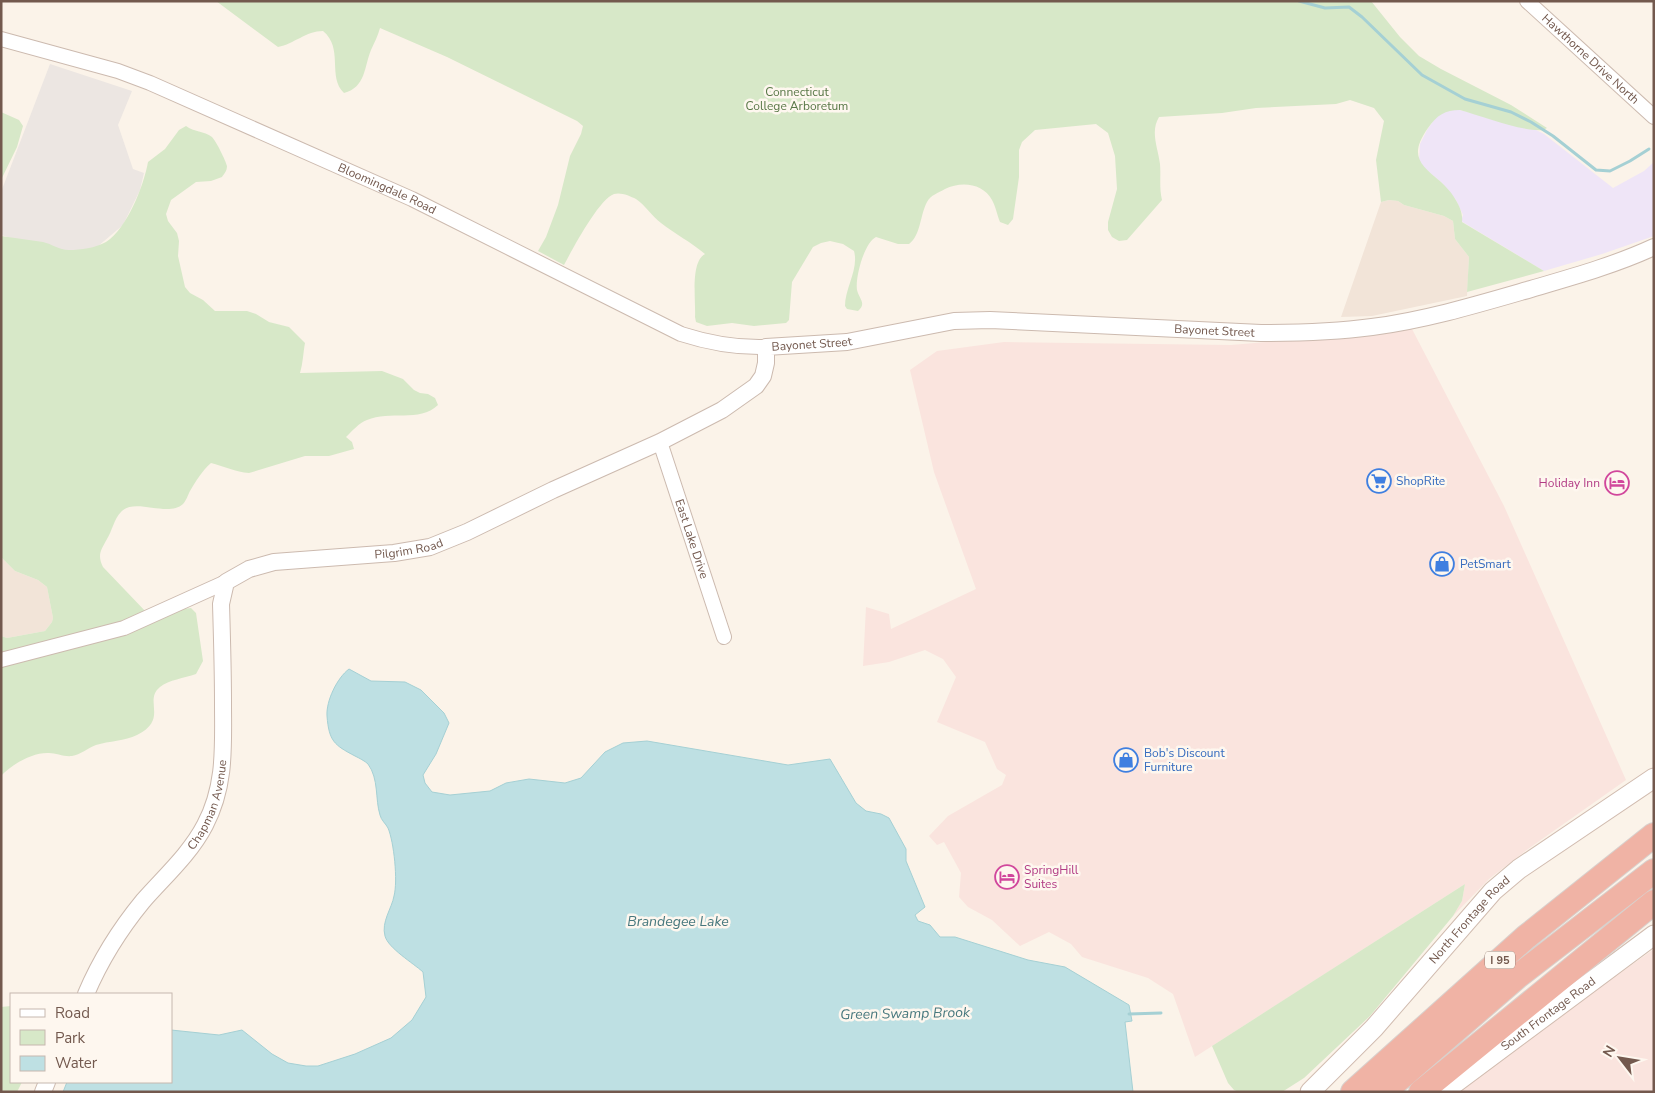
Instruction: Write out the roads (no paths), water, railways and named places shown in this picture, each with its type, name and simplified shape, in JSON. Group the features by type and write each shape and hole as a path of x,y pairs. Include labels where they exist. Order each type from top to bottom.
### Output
{"highway":[{"name":"I 95","path":"1353,1092 1526,937 1654,835"},
{"name":"I 95","path":"1384,1092 1500,991 1654,871"},
{"path":"1421,1092 1654,902"}],"main road":[{"name":"North Frontage Road","path":"1310,1092 1374,1028 1492,891 1518,869 1654,778"},
{"name":"South Frontage Road","path":"1443,1092 1654,935"}],"street":[{"name":"Hawthorne Drive North","path":"1527,1 1654,117"},
{"name":"Bloomingdale Road","path":"1,39 118,71 150,83 412,199 681,334 707,342 743,347 766,347"},
{"name":"Bayonet Street","path":"766,347 847,342 954,322 990,320 1261,333 1302,333 1373,327 1428,317 1495,299 1606,266 1654,247"},
{"name":"Pilgrim Road","path":"1,660 124,628 226,582 249,568 274,562 394,554 430,547 468,532 552,490 660,442 722,410 756,386 763,376 766,363 766,347"},
{"name":"East Lake Drive","path":"660,442 724,637"},
{"name":"Chapman Avenue","path":"86,993 103,958 130,918 191,847 205,825 215,801 222,775 224,749 221,604 226,582"}],"water":[{"name":"Brandegee Lake","path":"349,669 371,681 405,682 421,690 444,713 449,723 436,754 423,775 425,783 432,792 450,795 490,791 506,783 529,779 565,783 581,778 605,752 623,743 647,741 788,765 830,759 856,803 866,811 889,818 906,849 906,861 925,907 915,915 918,921 930,925 940,937 955,937 1028,960 1065,967 1129,1005 1132,1021 1125,1022 1133,1092 63,1092 67,1083 172,1083 172,1030 219,1035 242,1030 272,1054 288,1063 318,1066 355,1054 391,1038 412,1020 426,997 423,972 396,950 387,941 385,936 384,926 393,901 395,889 395,862 390,834 381,819 378,809 374,776 367,763 337,745 329,731 328,704 340,678"}],"waterway":[{"path":"1299,1 1325,8 1349,7 1362,17 1422,75 1465,99 1511,112 1531,122 1553,136 1596,170 1610,171 1649,149"},
{"name":"Green Swamp Brook","path":"1129,1014 1161,1013"}],"place":[{"name":"ShopRite","path":"1379,481"},
{"name":"Holiday Inn","path":"1617,483"},
{"name":"PetSmart","path":"1442,564"},
{"name":"Bob's Discount Furniture","path":"1126,760"},
{"name":"SpringHill Suites","path":"1007,877"}],"park label":[{"name":"Connecticut College Arboretum","path":"797,99"}]}
